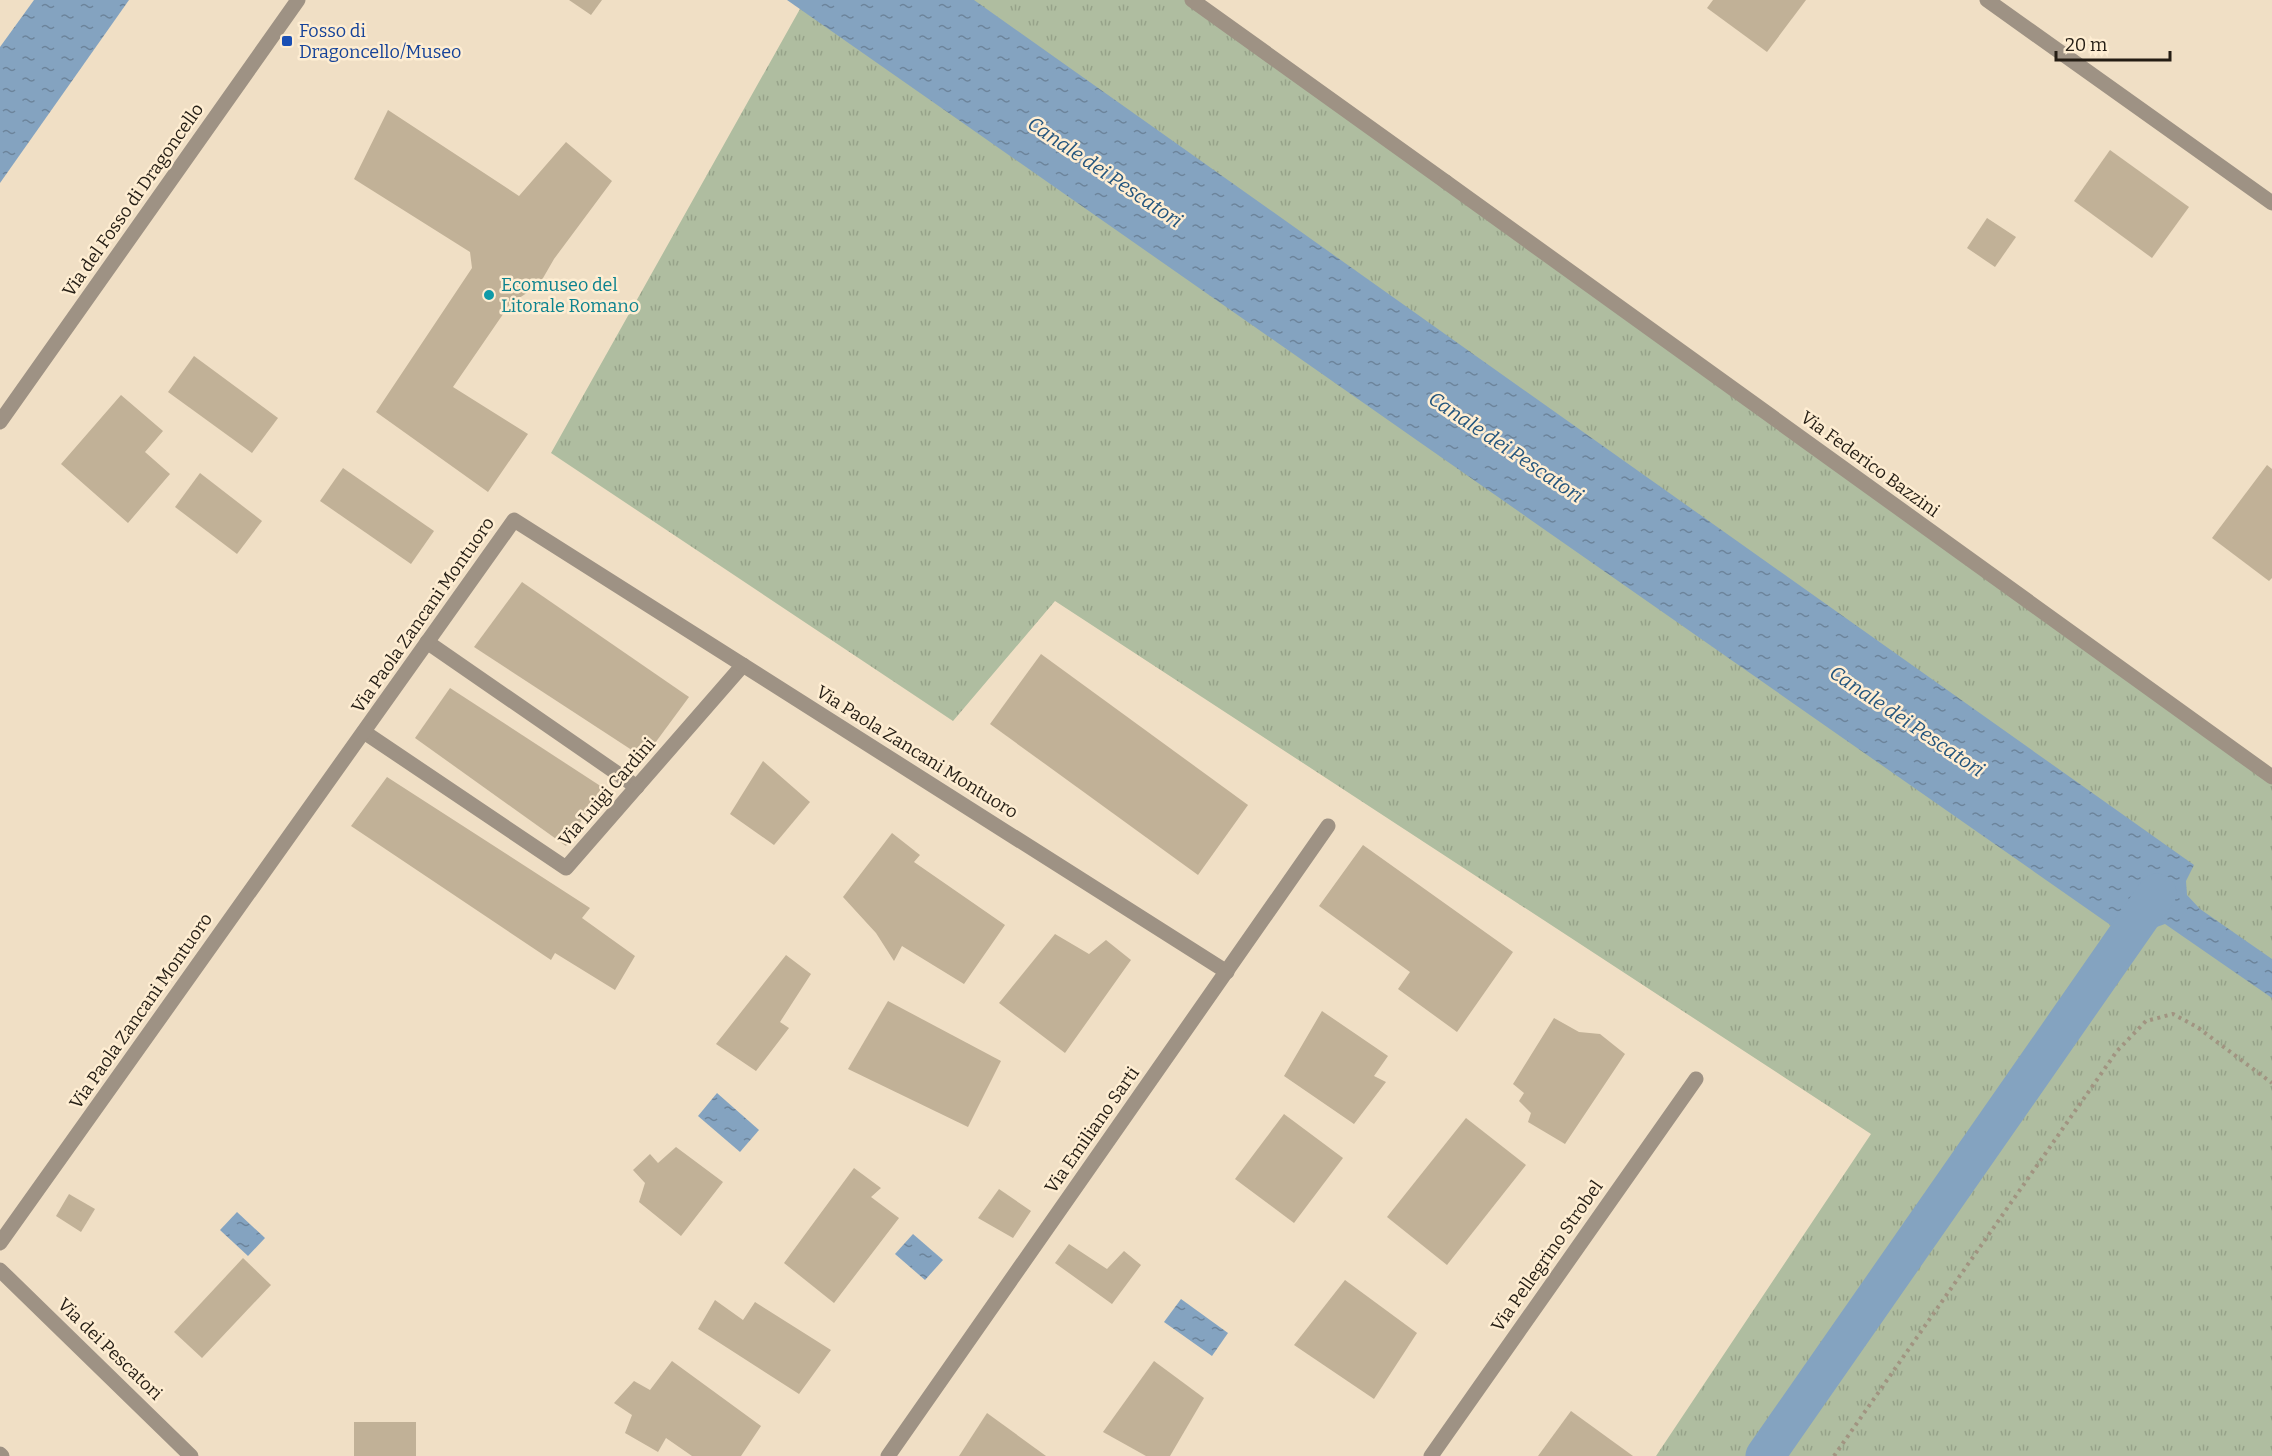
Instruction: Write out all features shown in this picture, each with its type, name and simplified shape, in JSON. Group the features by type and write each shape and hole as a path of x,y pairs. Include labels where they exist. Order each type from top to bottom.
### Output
{"street":[{"name":"Via del Fosso di Dragoncello","path":"0,423 298,0"},
{"name":"Via Federico Bazzini","path":"1192,0 2272,777"},
{"path":"1987,0 2272,203"},
{"name":"Via Paola Zancani Montuoro","path":"0,1243 514,520 1227,972"},
{"path":"427,642 637,787"},
{"name":"Via Luigi Cardini","path":"364,732 566,868 743,665"},
{"name":"Via Emiliano Sarti","path":"888,1456 1328,826"},
{"name":"Via Pellegrino Strobel","path":"1431,1456 1696,1079"},
{"name":"Via dei Pescatori","path":"0,1270 191,1456"}],"path":[{"path":"1834,1456 2117,1051 2146,1021 2173,1014 2197,1027 2272,1083"}],"green space":[{"path":"805,0 1194,0 2272,777 2272,1456 1656,1456 1871,1134 1055,601 953,721 551,453"}],"water":[{"path":"34,0 129,0 0,183 0,47"},
{"name":"Canale dei Pescatori","path":"787,0 974,0 2194,865 2186,881 2187,895 2200,909 2272,959 2272,998 2165,924 2151,929 2139,945"},
{"path":"717,1093 759,1130 740,1152 698,1116"},
{"path":"237,1212 265,1238 248,1256 220,1230"},
{"path":"913,1234 943,1260 925,1280 895,1254"},
{"path":"1181,1299 1228,1333 1212,1356 1164,1322"}],"building":[{"path":"569,0 602,0 591,15"},
{"path":"1713,0 1806,0 1767,52 1707,8"},
{"name":"Ecomuseo del Litorale Romano","path":"388,110 519,196 566,142 612,181 554,259 539,285 510,304 453,387 528,434 488,492 376,412 472,268 470,252 354,179"},
{"path":"2110,150 2189,207 2152,258 2074,201"},
{"path":"1987,218 2016,237 1995,267 1967,248"},
{"path":"194,356 278,418 252,453 168,392"},
{"path":"121,395 163,431 145,452 170,474 128,523 61,464"},
{"path":"2267,465 2272,469 2272,578 2269,581 2212,538"},
{"path":"343,468 434,531 411,564 320,501"},
{"path":"200,473 262,521 237,554 175,507"},
{"path":"522,582 689,697 644,758 474,647"},
{"path":"1041,654 1248,805 1198,875 990,724"},
{"path":"450,688 602,787 566,846 415,738"},
{"path":"763,761 810,802 774,845 730,814"},
{"path":"387,777 590,908 582,918 635,956 615,990 555,953 551,960 351,826"},
{"path":"892,833 920,855 914,862 1005,925 964,984 902,946 894,961 876,933 843,897"},
{"path":"1363,845 1513,952 1457,1032 1398,989 1410,972 1319,906"},
{"path":"1055,934 1089,954 1106,940 1131,960 1065,1053 999,1003"},
{"path":"786,955 811,974 780,1022 789,1028 756,1071 716,1044"},
{"path":"888,1001 1001,1061 968,1127 848,1069"},
{"path":"1322,1011 1388,1056 1374,1076 1386,1082 1354,1124 1284,1076"},
{"path":"1554,1018 1579,1032 1600,1034 1625,1054 1565,1144 1528,1122 1531,1113 1519,1101 1524,1093 1513,1084"},
{"path":"1284,1114 1343,1158 1294,1223 1235,1179"},
{"path":"1466,1118 1526,1165 1447,1265 1387,1217"},
{"path":"676,1147 723,1182 681,1236 639,1202 645,1183 633,1170 650,1154 658,1163"},
{"path":"854,1168 881,1188 871,1197 899,1218 834,1303 784,1263"},
{"path":"999,1189 1031,1211 1013,1238 978,1218"},
{"path":"69,1194 95,1209 81,1232 56,1216"},
{"path":"1069,1244 1107,1269 1124,1251 1141,1265 1112,1304 1055,1263"},
{"path":"243,1258 271,1285 202,1358 174,1332"},
{"path":"1345,1280 1417,1333 1374,1399 1294,1345"},
{"path":"715,1300 743,1320 755,1302 831,1350 799,1394 698,1329"},
{"path":"672,1361 761,1426 741,1456 692,1456 666,1438 658,1452 625,1433 632,1415 614,1403 634,1381 650,1390"},
{"path":"1154,1361 1204,1398 1170,1456 1146,1456 1103,1432"},
{"path":"1571,1411 1633,1456 1538,1456"},
{"path":"987,1413 1046,1456 959,1456"},
{"path":"354,1422 416,1422 416,1456 354,1456"}],"waterway":[{"path":"1765,1456 2157,893"}],"place":[{"name":"Fosso di Dragoncello/Museo","path":"287,41"},
{"name":"Ecomuseo del Litorale Romano","path":"489,295"}]}
